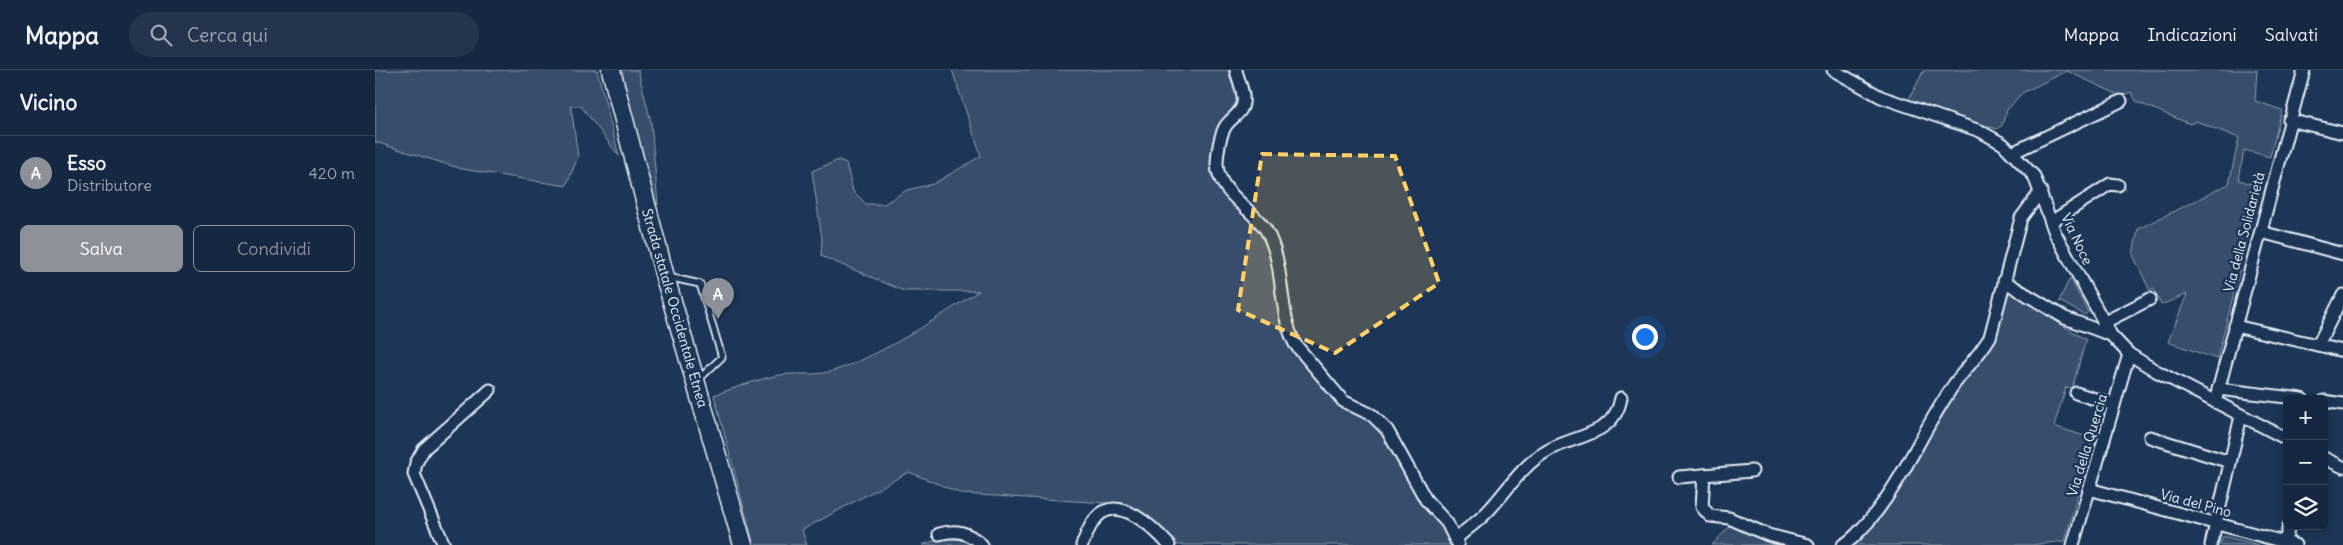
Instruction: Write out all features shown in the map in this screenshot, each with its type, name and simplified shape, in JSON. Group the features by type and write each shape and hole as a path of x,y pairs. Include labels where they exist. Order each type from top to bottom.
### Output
{"main road":[{"name":"Strada statale Occidentale Etnea","path":"611,70 665,276 743,545"}],"street":[{"path":"1235,70 1244,102 1241,110 1225,126 1221,136 1217,162 1218,171 1230,193 1259,220 1271,241 1280,273 1290,334 1295,344 1343,401 1372,415 1387,430 1426,500 1447,523 1457,542 1488,511 1522,471 1547,451 1608,425 1619,409 1621,398"},
{"name":"Via Noce","path":"1833,70 1881,97 1980,131 2014,152 2033,176 2041,191 2051,222 2111,335 2129,354 2156,371 2283,437"},
{"name":"Via della Solidarietà","path":"2215,402 2289,120 2304,70"},
{"path":"2014,152 2121,101"},
{"path":"2289,120 2343,132"},
{"path":"2051,222 2110,184 2118,185"},
{"path":"1843,545 1858,533 1893,491 1921,438 1956,382 1982,351 1995,323 2021,218 2041,191"},
{"path":"2261,232 2343,254"},
{"path":"2004,281 2065,318 2111,335"},
{"path":"2318,345 2343,295"},
{"path":"2103,323 2150,299"},
{"path":"2235,326 2343,351"},
{"name":"Via della Quercia","path":"2073,545 2129,354"},
{"path":"2218,389 2283,397"},
{"path":"444,545 414,474 416,463 424,449 490,390"},
{"path":"2076,394 2114,404"},
{"path":"2328,402 2343,404"},
{"path":"2211,545 2241,416"},
{"path":"2151,437 2230,462"},
{"path":"2328,460 2343,467"},
{"path":"1679,477 1752,471"},
{"path":"1704,475 1702,507 1710,516 1729,518 1768,535 1808,545"},
{"name":"Via del Pino","path":"2089,489 2288,544"},
{"path":"1082,545 1097,516 1111,509 1130,513 1156,531 1169,545"},
{"path":"2288,544 2289,530"},
{"path":"939,534 959,531 967,533 982,545"}],"lane":[{"path":"665,276 700,284 722,357 696,382"}],"highlighted area":[{"path":"1262,154 1395,156 1439,283 1335,353 1238,310"}],"shaded area":[{"path":"375,70 597,70 619,156 581,106 571,106 578,157 566,186 462,169 375,142"},
{"path":"619,70 638,70 651,122 658,205 651,194"},
{"path":"952,70 1228,70 1237,101 1219,128 1212,165 1212,176 1222,194 1264,236 1276,275 1285,336 1293,349 1340,404 1377,426 1391,446 1414,490 1441,524 1451,545 1176,545 1159,528 1123,504 962,494 909,472 802,530 807,545 754,545 714,395 772,377 787,374 829,372 855,363 910,335 979,291 904,291 821,256 822,239 812,171 839,160 846,163 853,191 866,204 884,204 907,190 933,184 981,156"},
{"path":"1924,70 2257,70 2255,101 2282,110 2270,157 2244,150 2239,180 2261,187 2217,359 2168,342 2187,294 2161,305 2154,289 2150,291 2133,255 2138,229 2229,184 2239,138 2196,121 2190,124 2137,102 2131,92 2121,96 2067,71 2022,93 2007,110 2002,125 1997,129 1908,101"},
{"path":"2070,278 2088,312 2085,315 2059,301"},
{"path":"2008,291 2086,340 2072,388 2066,387 2054,426 2093,439 2065,541 2031,545 1853,545 1883,515 1909,472 1923,442 1942,417 1964,379 1988,351 2003,314"},
{"path":"1731,525 1772,544 1781,545 1712,545"},
{"path":"2223,536 2259,545 2220,545"},
{"path":"943,538 964,540 972,545 922,545"}],"place":[{"name":"Esso","path":"718,319"}]}
